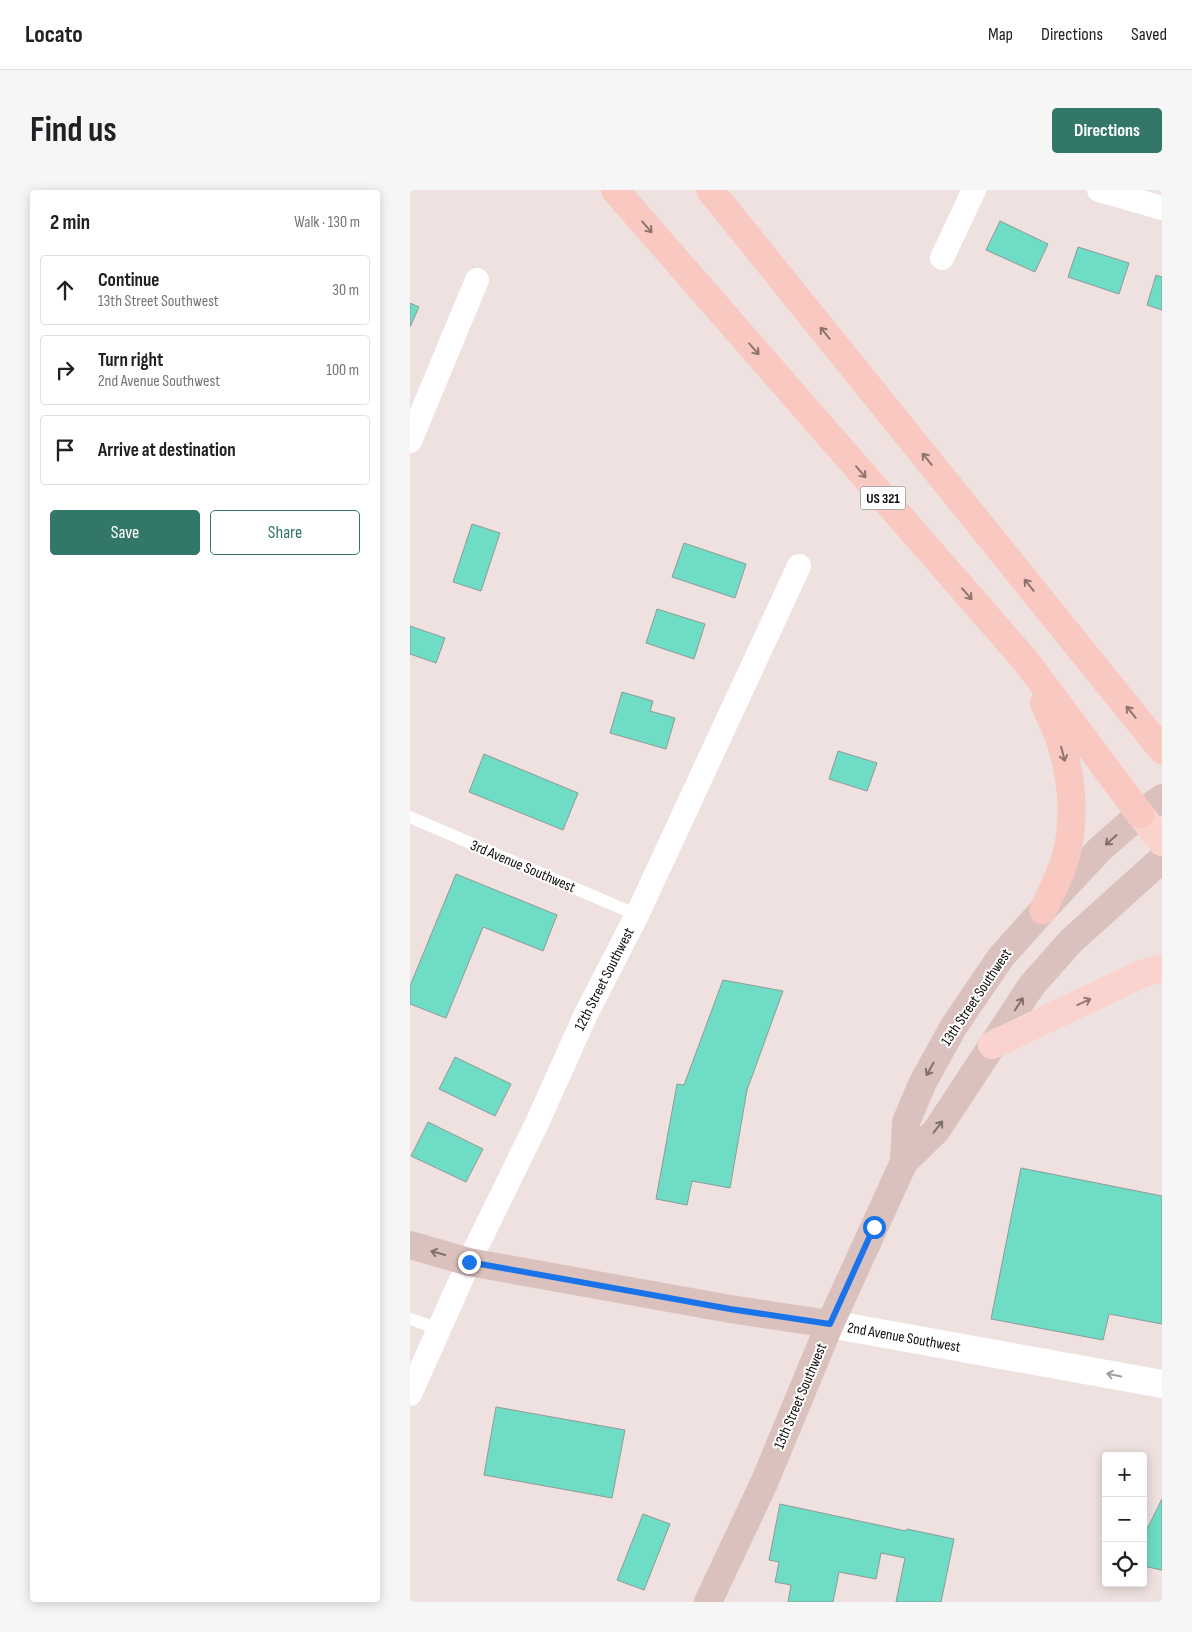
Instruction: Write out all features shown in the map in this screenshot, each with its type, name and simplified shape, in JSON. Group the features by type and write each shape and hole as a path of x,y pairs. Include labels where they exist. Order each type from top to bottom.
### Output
{"highway":[{"name":"US 321","path":"615,190 1025,660 1162,842"},
{"path":"710,190 1162,750"},
{"path":"1025,660 1058,736 1067,769 1071,801 1070,838 1065,858 1043,910"},
{"path":"992,1045 1144,973 1162,968"}],"main road":[{"name":"13th Street Southwest","path":"904,1162 906,1122 927,1074 954,1026 1001,957 1100,850 1140,814 1162,798"},
{"name":"13th Street Southwest","path":"708,1602 764,1484 830,1324 904,1162 936,1131 1032,986 1064,949 1162,859"},
{"name":"2nd Avenue Southwest","path":"410,1245 469,1262 730,1309 830,1324 1162,1384"}],"street":[{"path":"942,258 974,190"},
{"path":"1099,190 1162,208"},
{"path":"410,441 478,280"},
{"name":"12th Street Southwest","path":"410,1394 469,1262 538,1121 585,1016 636,915 799,566"}],"lane":[{"name":"3rd Avenue Southwest","path":"410,817 636,915"},
{"path":"410,1319 439,1329"}],"building":[{"path":"1000,221 1048,244 1035,272 986,250"},
{"path":"1078,247 1129,263 1119,294 1068,277"},
{"path":"1156,275 1162,277 1162,310 1147,305"},
{"path":"410,303 419,307 410,327"},
{"path":"472,524 500,533 481,591 453,582"},
{"path":"684,543 746,564 735,598 672,577"},
{"path":"657,609 705,624 694,659 646,643"},
{"path":"410,626 445,638 436,663 410,654"},
{"path":"622,692 653,701 650,711 675,718 666,749 610,733"},
{"path":"838,751 877,763 867,791 829,779"},
{"path":"484,754 578,793 563,830 469,792"},
{"path":"456,874 557,915 543,951 483,927 446,1018 410,1004 410,986"},
{"path":"723,980 783,991 747,1090 730,1188 692,1181 687,1205 656,1199 677,1084 684,1085"},
{"path":"455,1057 511,1084 495,1116 439,1089"},
{"path":"428,1122 483,1149 466,1182 411,1156"},
{"path":"1021,1168 1162,1196 1162,1324 1109,1314 1103,1340 991,1319"},
{"path":"496,1407 625,1430 612,1498 484,1475"},
{"path":"1162,1499 1162,1570 1147,1567 1147,1529"},
{"path":"780,1504 906,1531 907,1529 954,1539 941,1602 896,1602 905,1558 881,1553 876,1579 839,1572 833,1602 788,1602 791,1585 775,1582 779,1562 769,1560"},
{"path":"643,1514 670,1524 644,1590 617,1580"}],"route":[{"path":"469,1262 730,1309 830,1324 874,1227"}]}
